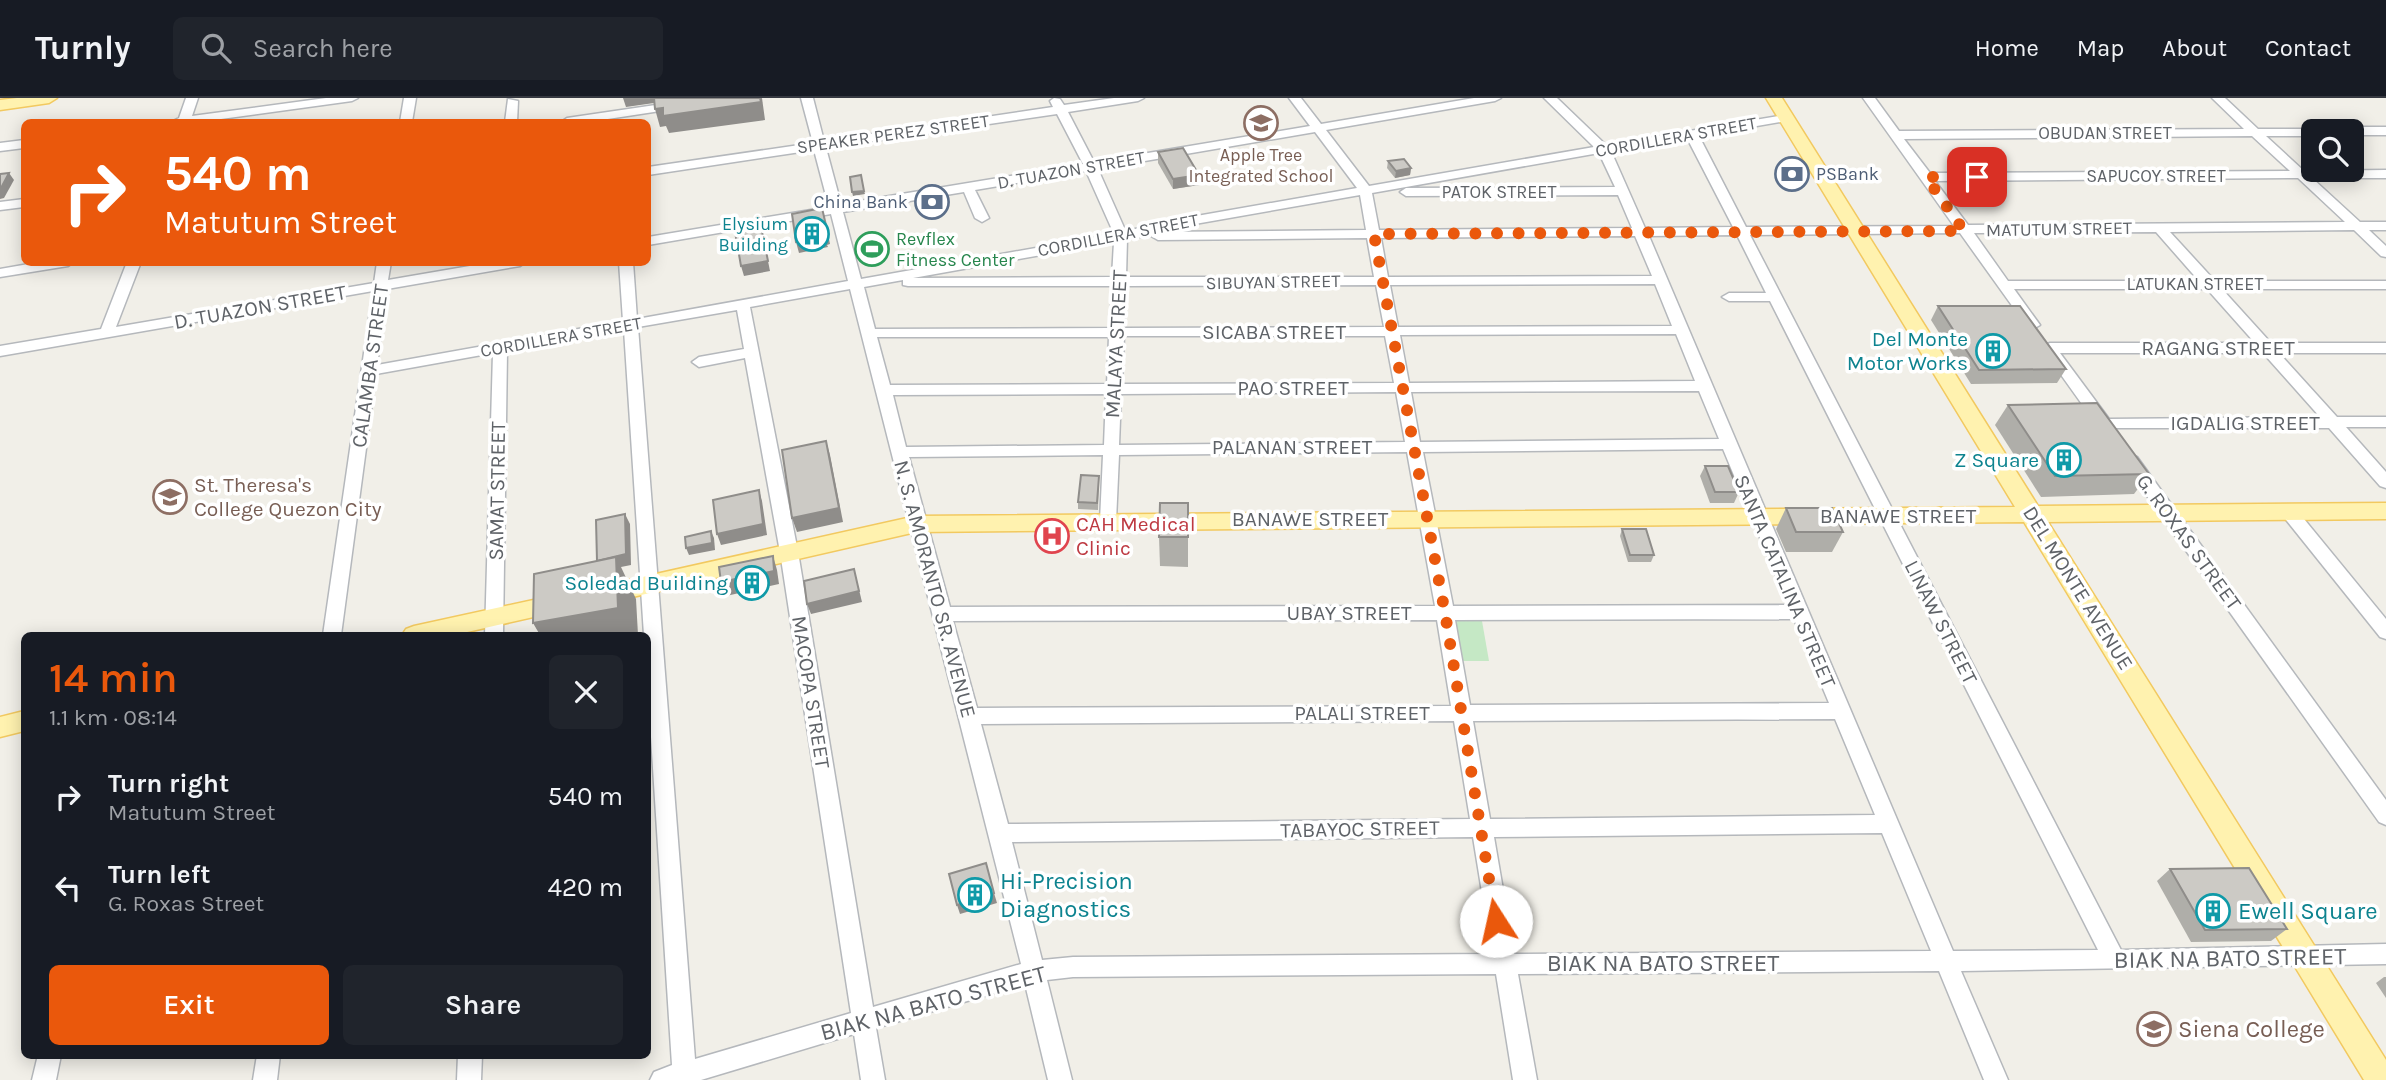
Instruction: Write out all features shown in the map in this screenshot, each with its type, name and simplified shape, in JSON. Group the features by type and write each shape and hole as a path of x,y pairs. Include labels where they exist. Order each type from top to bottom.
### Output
{"main road":[{"path":"0,104 48,98"},
{"name":"DEL MONTE AVENUE","path":"1774,98 2381,1080"},
{"name":"BANAWE STREET","path":"441,632 494,626 649,585 916,524 2386,511"},
{"path":"0,727 21,722"}],"street":[{"path":"183,119 192,98"},
{"path":"203,119 352,98"},
{"path":"406,119 410,98"},
{"path":"618,98 619,119 691,104"},
{"name":"N. S. AMORANTO SR. AVENUE","path":"807,98 916,524 1000,833 1060,1080"},
{"name":"SPEAKER PEREZ STREET","path":"651,171 1057,104 1138,98"},
{"path":"1295,98 1370,190 1374,234 1445,613 1525,1080"},
{"name":"D. TUAZON STREET","path":"651,240 1495,98"},
{"name":"SANTA CATALINA STREET","path":"1550,98 1604,150 1623,191 1996,1080"},
{"name":"G. ROXAS STREET","path":"1869,98 2386,816"},
{"path":"2218,98 2301,174"},
{"path":"512,101 512,119"},
{"name":"MALAYA STREET","path":"1057,104 1091,167 1121,235 1108,521"},
{"name":"CORDILLERA STREET","path":"369,371 743,306 1146,232 1151,228 1786,117"},
{"path":"2364,131 2386,131"},
{"name":"OBUDAN STREET","path":"1896,135 2301,132"},
{"name":"LINAW STREET","path":"1691,133 2115,960"},
{"path":"0,148 21,144"},
{"name":"SAPUCOY STREET","path":"2364,174 2386,174"},
{"name":"SAPUCOY STREET","path":"1926,177 2301,175"},
{"path":"2310,182 2386,253"},
{"path":"968,187 982,218"},
{"name":"PATOK STREET","path":"1370,190 1623,191"},
{"path":"0,206 21,203"},
{"name":"MATUTUM STREET","path":"1146,232 1151,236 2386,226"},
{"path":"2159,227 2386,482"},
{"path":"0,273 43,266"},
{"path":"106,334 132,266"},
{"name":"CALAMBA STREET","path":"332,632 384,266"},
{"name":"D. TUAZON STREET","path":"0,351 497,266"},
{"path":"626,266 649,585 677,1078"},
{"name":"SIBUYAN STREET","path":"888,279 912,283 1120,284 1659,280"},
{"name":"LATUKAN STREET","path":"2004,285 2386,285"},
{"path":"1729,297 1774,297"},
{"name":"MACOPA STREET","path":"743,306 789,552 873,1080"},
{"name":"SICABA STREET","path":"868,333 1681,330"},
{"name":"SAMAT STREET","path":"494,626 500,347"},
{"name":"RAGANG STREET","path":"2050,348 2386,348"},
{"path":"699,362 751,352"},
{"name":"PAO STREET","path":"883,390 1703,386"},
{"name":"IGDALIG STREET","path":"2104,424 2386,422"},
{"name":"PALANAN STREET","path":"898,452 1728,444"},
{"path":"2289,512 2386,632"},
{"name":"UBAY STREET","path":"942,614 1798,612"},
{"name":"PALALI STREET","path":"968,716 1840,710"},
{"name":"TABAYOC STREET","path":"1000,833 1888,824"},
{"name":"BIAK NA BATO STREET","path":"677,1078 1034,971 1073,967 1946,962 2386,954"},
{"path":"44,1080 49,1059"},
{"path":"265,1080 268,1059"},
{"path":"469,1080 470,1059"}],"green space":[{"path":"1453,621 1482,621 1489,661 1459,661"}],"building":[{"path":"654,98 760,98 761,102 663,116 663,108 655,109"},
{"path":"1183,148 1199,175 1173,179 1158,152"},
{"path":"1404,159 1411,168 1396,171 1388,161"},
{"path":"9,173 0,190 0,174"},
{"path":"861,175 864,191 852,192 850,177"},
{"path":"822,208 828,234 825,234 825,237 796,242 792,214"},
{"path":"760,221 768,261 741,266 734,226"},
{"name":"Del Monte Motor Works","path":"1938,306 2020,306 2066,369 1979,370"},
{"path":"2097,403 2149,474 2055,476 2008,405"},
{"path":"826,441 839,508 792,518 782,450"},
{"path":"1705,466 1728,466 1739,492 1715,492"},
{"path":"1081,475 1099,476 1097,503 1078,502"},
{"path":"759,490 763,524 717,534 713,500"},
{"path":"1160,503 1188,503 1188,537 1159,537"},
{"path":"1786,508 1832,508 1843,532 1796,532"},
{"path":"625,514 626,554 597,561 596,520"},
{"path":"1622,529 1646,529 1654,555 1630,555"},
{"path":"711,531 712,543 686,548 685,537"},
{"path":"773,556 774,571 721,582 719,567"},
{"path":"616,557 618,608 533,623 534,574"},
{"path":"854,569 859,591 807,604 804,581"},
{"name":"Hi-Precision Diagnostics","path":"986,863 994,893 957,905 949,874"},
{"path":"2249,868 2287,929 2205,930 2170,869"}],"place":[{"name":"Apple Tree Integrated School","path":"1261,123"},
{"name":"PSBank","path":"1792,174"},
{"name":"China Bank","path":"932,202"},
{"name":"Elysium Building","path":"812,234"},
{"name":"Revflex Fitness Center","path":"872,249"},
{"name":"Del Monte Motor Works","path":"1993,351"},
{"name":"Z Square","path":"2064,460"},
{"name":"St. Theresa's College Quezon City","path":"170,497"},
{"name":"CAH Medical Clinic","path":"1052,536"},
{"name":"Soledad Building","path":"752,583"},
{"name":"Hi-Precision Diagnostics","path":"975,895"},
{"name":"Ewell Square","path":"2213,911"},
{"name":"Siena College","path":"2154,1029"}],"route":[{"path":"1496,921 1445,613 1374,234 1964,231 1926,177 1977,177"}]}
